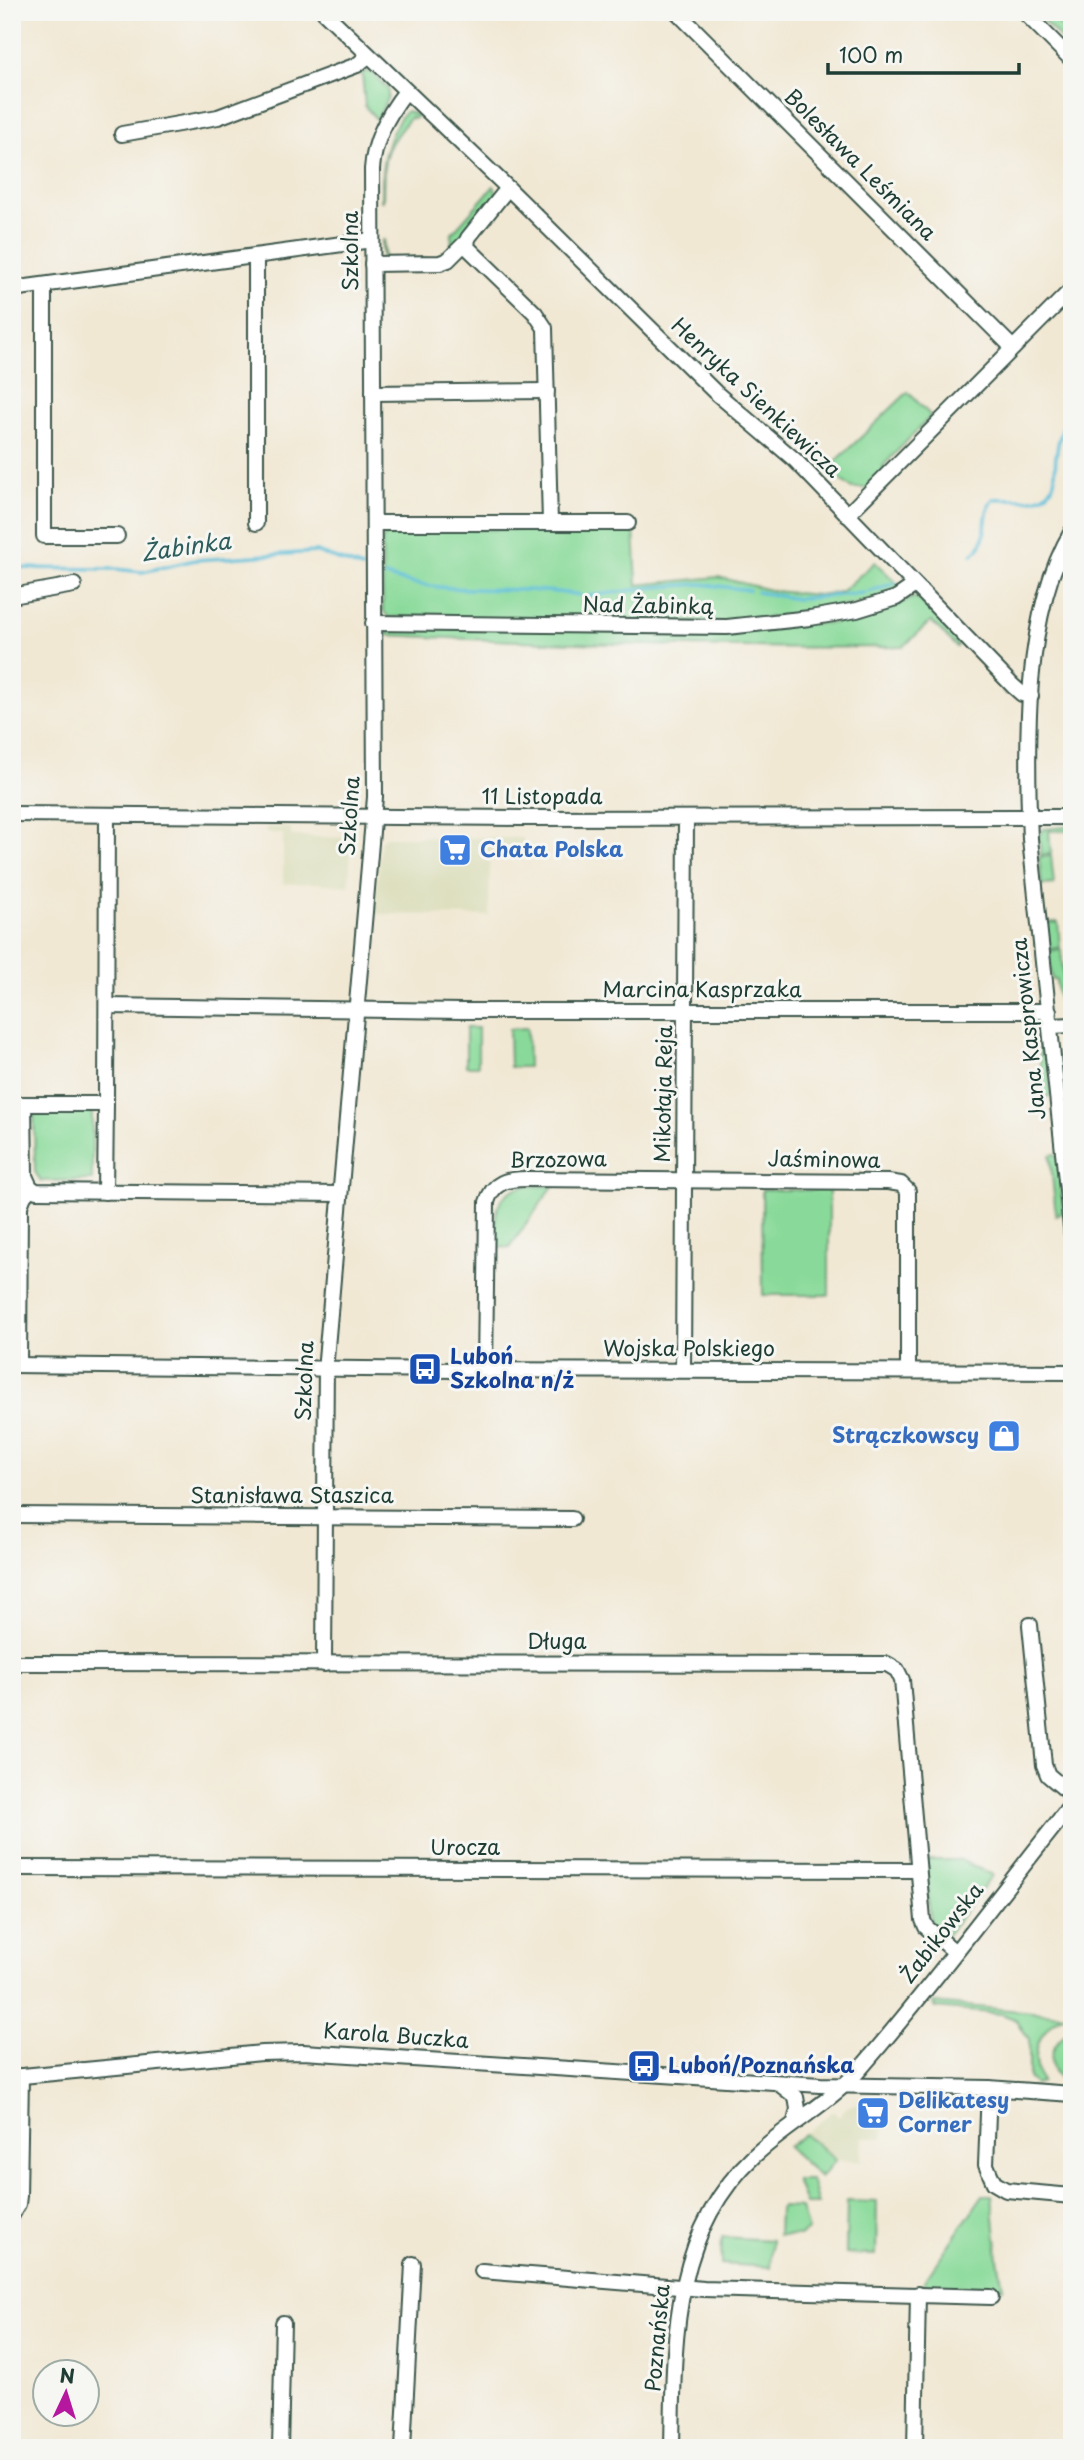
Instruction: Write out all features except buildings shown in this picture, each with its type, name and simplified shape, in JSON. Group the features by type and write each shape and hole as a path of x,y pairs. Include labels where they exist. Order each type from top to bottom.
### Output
{"street":[{"path":"324,12 405,91"},
{"name":"Bolesława Leśmiana","path":"677,12 1013,348"},
{"path":"1024,12 1072,60"},
{"path":"122,134 218,117 357,65 368,56"},
{"name":"Henryka Sienkiewicza","path":"405,91 508,188 715,392 795,460 1016,689 1031,696"},
{"name":"Szkolna","path":"324,1664 325,1368 375,797 373,153 386,121 405,91"},
{"path":"372,264 440,263 448,260 466,242 508,188"},
{"path":"12,289 372,240"},
{"path":"466,242 473,255 543,324 546,333 550,523"},
{"path":"256,257 256,523"},
{"path":"44,285 44,536 117,536"},
{"path":"847,515 1072,289"},
{"path":"373,393 547,391"},
{"path":"374,523 628,523"},
{"name":"Jana Kasprowicza","path":"1072,531 1054,569 1043,604 1035,652 1031,696 1030,817 1072,1237"},
{"path":"12,596 74,585"},
{"name":"Nad Żabinką","path":"373,623 727,627 857,610 897,598 915,585"},
{"name":"11 Listopada","path":"12,814 1072,817"},
{"path":"104,1192 107,815"},
{"name":"Mikołaja Reja","path":"682,1370 686,818"},
{"name":"Marcina Kasprzaka","path":"107,1006 355,1010 1049,1011"},
{"path":"1051,1026 1072,1025"},
{"path":"106,1104 18,1104 25,1176 31,1188 42,1192 339,1194"},
{"name":"Brzozowa","path":"485,1370 487,1202 498,1184 512,1179 683,1180"},
{"name":"Jaśminowa","path":"683,1180 888,1182 905,1187 908,1196 908,1371"},
{"path":"16,1365 20,1206 31,1188"},
{"name":"Wojska Polskiego","path":"16,1365 1072,1372"},
{"name":"Stanisława Staszica","path":"12,1515 572,1519"},
{"path":"1030,1625 1044,1765 1048,1775 1072,1795"},
{"name":"Długa","path":"12,1663 880,1663 893,1666 902,1680 918,1870"},
{"name":"Żabikowska","path":"842,2085 873,2054 1072,1804"},
{"name":"Urocza","path":"12,1868 918,1870"},
{"path":"918,1870 924,1923 955,1952"},
{"name":"Karola Buczka","path":"17,2077 262,2053 303,2052 777,2082 989,2088 1072,2094"},
{"path":"12,2215 19,2196 17,2077"},
{"path":"777,2082 796,2097 798,2109 794,2122"},
{"name":"Poznańska","path":"672,2448 682,2287 701,2230 729,2185 752,2158 842,2085"},
{"path":"989,2088 986,2165 994,2183 1006,2190 1072,2196"},
{"path":"403,2448 413,2264"},
{"path":"482,2271 682,2287 991,2297"},
{"path":"915,2448 918,2294"},
{"path":"280,2448 283,2323"}],"shaded area":[{"path":"266,827 291,828 291,836 351,838 349,886 283,884 283,834 266,833"},
{"path":"386,837 523,838 523,856 490,856 489,916 374,914 381,840"},
{"path":"863,2096 884,2097 883,2138 862,2138 861,2162 836,2160 805,2134 833,2111 839,2116 847,2107 864,2101"}],"green space":[{"path":"1034,12 1047,12 1072,37 1072,50"},
{"path":"362,72 371,72 388,89 388,97 377,120 365,106"},
{"path":"407,111 418,115 414,119 411,117 389,147 384,164 381,201 382,173 387,147 399,119"},
{"path":"494,186 497,194 495,198 460,243 452,251 444,257 437,260 382,259 382,240 384,259 436,259 451,251 452,233"},
{"path":"908,392 931,416 883,466 885,469 868,488 852,488 829,472 829,468"},
{"path":"389,529 634,530 637,585 718,577 774,591 818,595 841,592 875,562 901,587 900,590 862,603 735,623 388,617 383,610 382,539 389,533"},
{"path":"915,597 961,641 957,647 931,621 903,647 645,645 387,635 390,629 834,623 879,612"},
{"path":"1072,826 1072,831 1049,831 1051,854 1041,855 1039,836 1044,829"},
{"path":"1051,856 1054,884 1042,885 1039,857"},
{"path":"1058,922 1060,948 1049,949 1046,923"},
{"path":"1061,950 1066,1006 1072,1011 1072,1015 1065,1014 1060,1008 1056,980 1052,980 1049,951"},
{"path":"1041,1021 1044,1024 1051,1095 1044,1098 1036,1022"},
{"path":"466,1028 478,1028 478,1066 466,1066"},
{"path":"527,1028 528,1067 510,1067 509,1029"},
{"path":"37,1112 92,1112 92,1180 41,1181 35,1172 34,1115"},
{"path":"1055,1154 1058,1157 1063,1212 1056,1215 1050,1155"},
{"path":"526,1186 553,1186 510,1247 495,1248 496,1217 501,1200 515,1189"},
{"path":"762,1190 829,1190 829,1295 763,1295"},
{"path":"924,1860 960,1860 993,1875 946,1936 931,1922"},
{"path":"933,2003 1064,2015 1048,2028 1038,2044 1036,2062 1042,2082 1035,2084 1029,2078 1029,2040 1017,2020 1002,2014 936,2008"},
{"path":"1072,2030 1072,2084 1056,2074 1051,2058 1057,2042"},
{"path":"805,2134 836,2160 820,2177 788,2147"},
{"path":"796,2180 811,2180 818,2204 805,2204"},
{"path":"983,2195 992,2195 1003,2288 924,2285 924,2281"},
{"path":"847,2201 877,2202 876,2255 846,2254"},
{"path":"782,2207 801,2208 808,2230 799,2236 778,2235 779,2210"},
{"path":"722,2237 772,2240 770,2267 721,2264"}],"waterway":[{"name":"Żabinka","path":"972,554 982,542 989,505 993,499 1037,498 1052,488 1058,444 1072,408"},
{"name":"Żabinka","path":"12,568 116,569 142,572 195,560 316,552 362,568"},
{"name":"Żabinka","path":"385,576 433,586 580,595"},
{"name":"Żabinka","path":"869,592 895,583"},
{"name":"Żabinka","path":"589,596 701,584 749,590"},
{"name":"Żabinka","path":"757,592 797,599 864,593"}],"place":[{"name":"Chata Polska","path":"455,850"},
{"name":"Luboń Szkolna n/ż","path":"425,1369"},
{"name":"Strączkowscy","path":"1004,1436"},
{"name":"Luboń/Poznańska","path":"644,2066"},
{"name":"Delikatesy Corner","path":"873,2113"}]}
